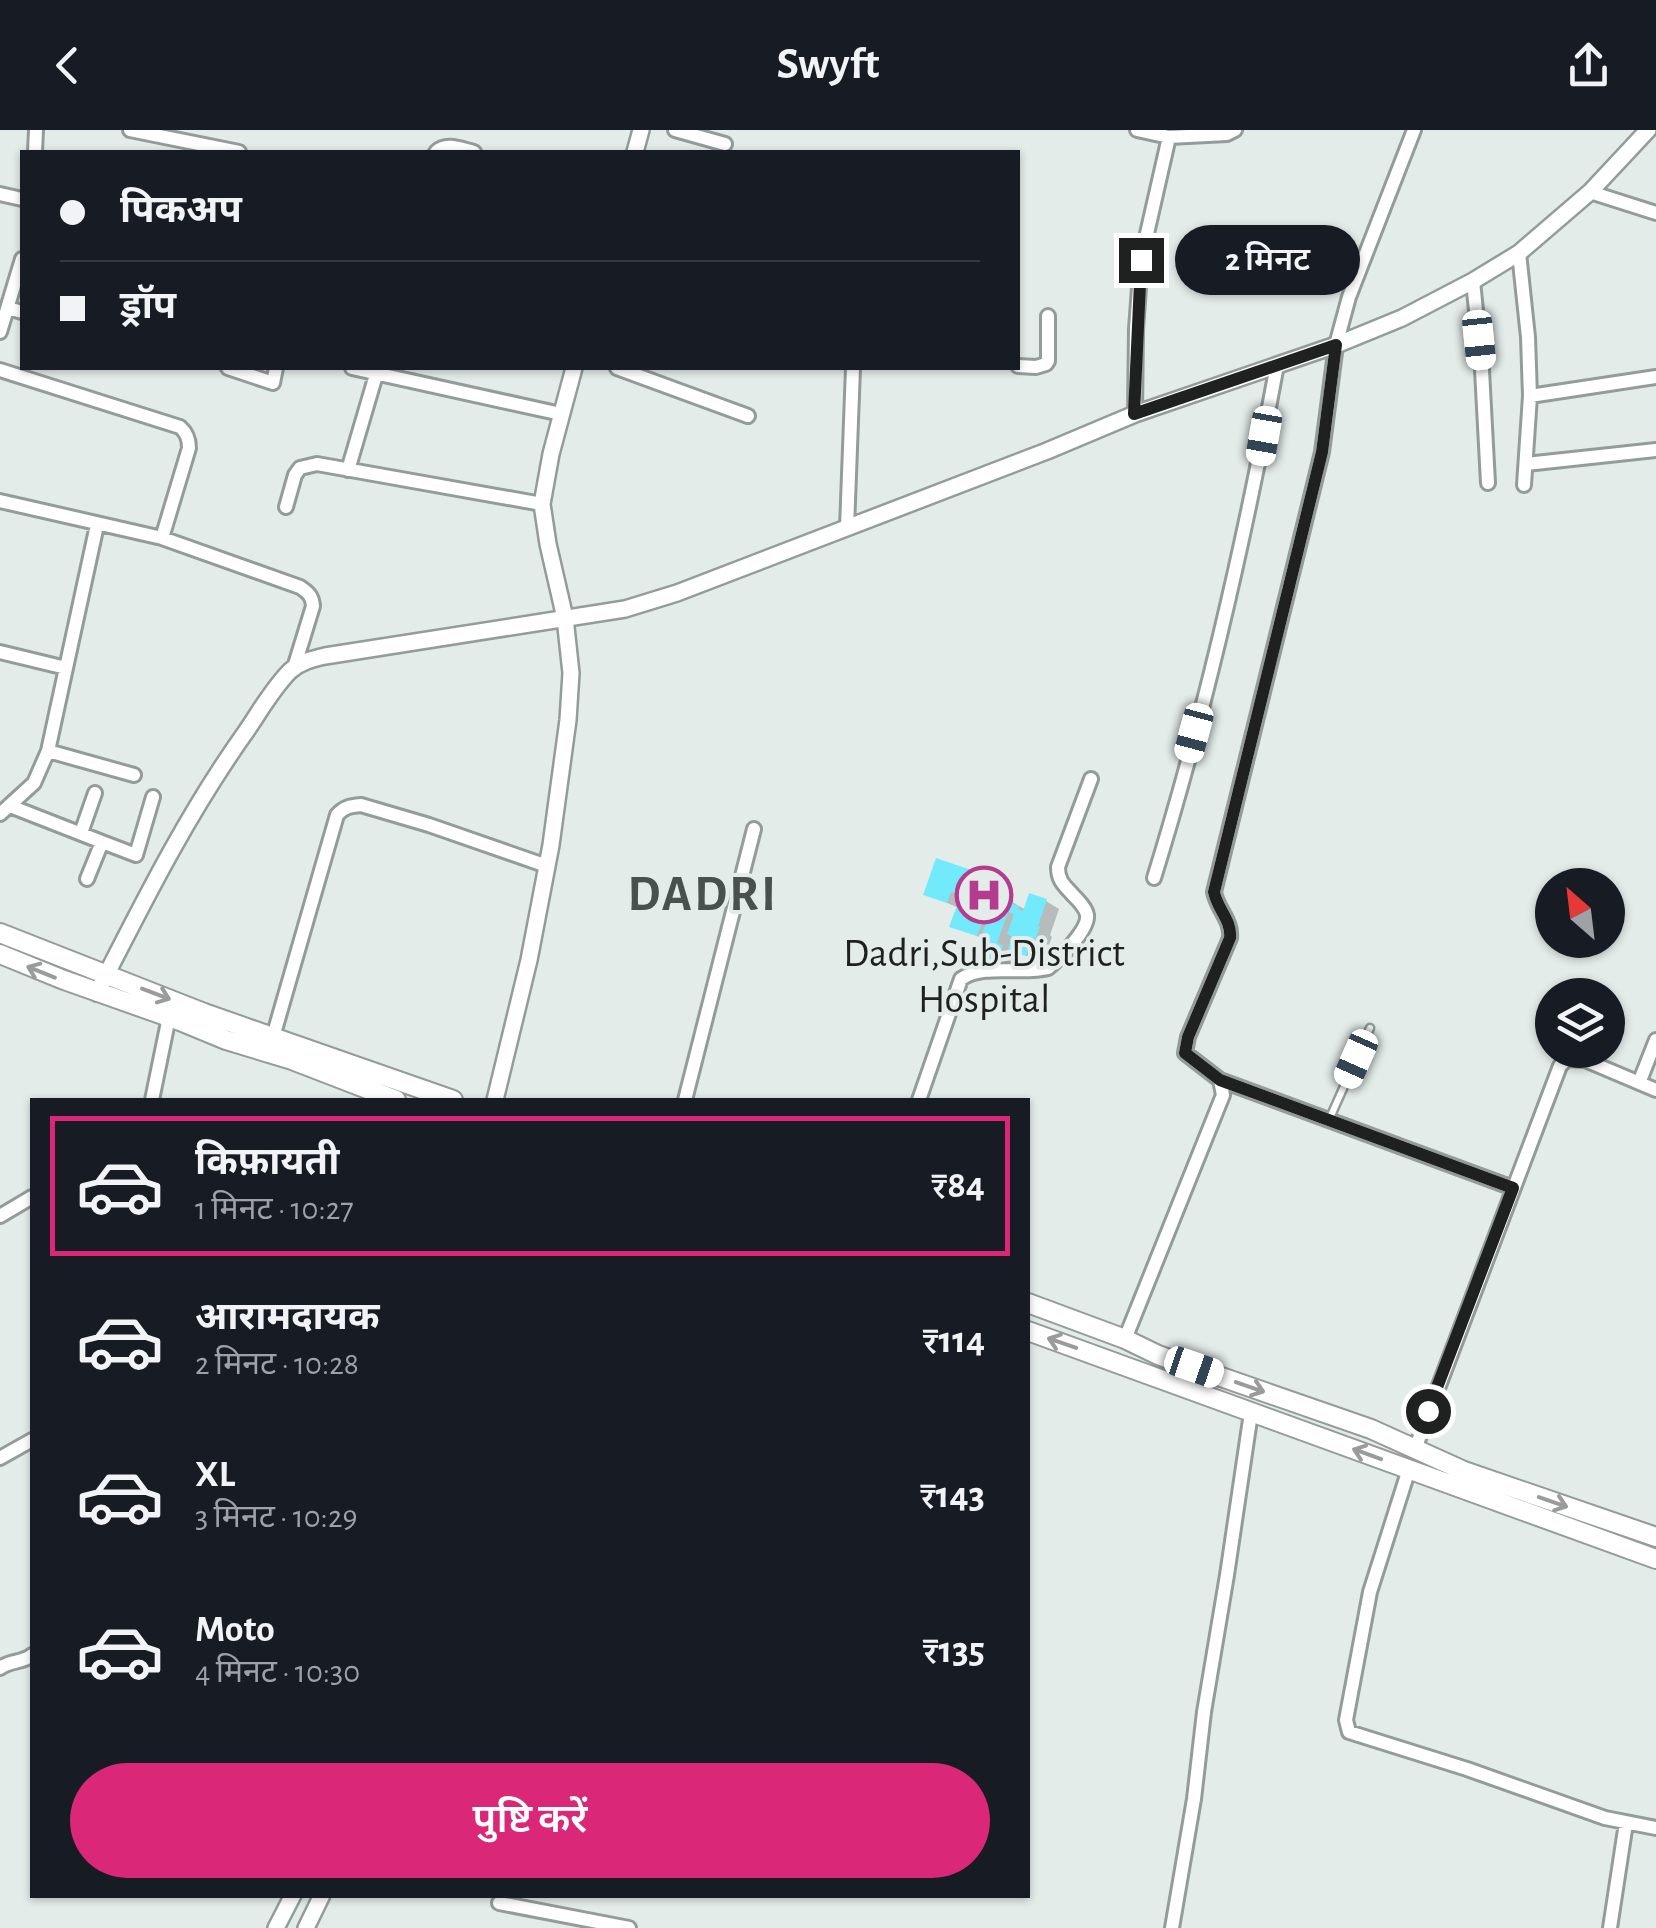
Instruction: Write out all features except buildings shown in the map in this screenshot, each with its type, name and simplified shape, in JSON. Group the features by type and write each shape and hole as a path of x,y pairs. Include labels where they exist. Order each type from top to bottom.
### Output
{"main road":[{"path":"0,933 169,1017 391,1098"},
{"path":"0,954 273,1037 447,1098"},
{"path":"1030,1304 1158,1355 1372,1430 1464,1470 1656,1538"},
{"path":"1030,1331 1656,1559"}],"street":[{"path":"130,130 172,134 232,150"},
{"path":"675,130 725,144"},
{"path":"1136,130 1169,138 1227,134 1235,130"},
{"path":"1414,130 1349,296 1336,345 1322,452 1214,892 1229,924 1230,938 1185,1053 1220,1080 1513,1188"},
{"path":"102,984 162,864 203,796 276,688 294,668 308,660 625,608 677,593 1134,414 1336,345 1402,318 1519,253 1590,192 1648,130"},
{"path":"1134,414 1141,260 1169,138"},
{"path":"439,150 449,146 466,150"},
{"path":"1590,192 1656,213"},
{"path":"1519,253 1530,396 1524,485"},
{"path":"0,332 20,266"},
{"path":"1473,281 1488,483"},
{"path":"8,308 20,311"},
{"path":"1020,366 1036,367 1048,361 1048,316"},
{"path":"1154,878 1224,622 1277,365"},
{"path":"0,370 186,431 190,448 162,538"},
{"path":"234,370 273,383 276,370"},
{"path":"348,470 377,370 561,414"},
{"path":"495,1098 529,960 568,720 570,674 565,618 542,504 550,454 573,370"},
{"path":"622,370 748,416"},
{"path":"847,528 853,370"},
{"path":"1530,396 1656,377"},
{"path":"1526,464 1656,450"},
{"path":"286,507 300,468 316,464 542,504"},
{"path":"0,501 162,538 300,587 312,598 312,606 294,668"},
{"path":"96,525 48,751 34,783 5,810 136,855 153,797"},
{"path":"0,652 66,668"},
{"path":"48,751 134,775"},
{"path":"920,1098 960,979 972,972 1048,968 1083,929 1086,912 1058,878 1058,867 1091,779"},
{"path":"80,833 95,793"},
{"path":"273,1037 341,810 361,806 547,866"},
{"path":"686,1098 754,829"},
{"path":"87,879 102,842"},
{"path":"152,1098 169,1017"},
{"path":"1639,1083 1656,1040"},
{"path":"1414,1448 1555,1076 1567,1060 1585,1060 1656,1090"},
{"path":"1126,1339 1223,1095 1220,1080"},
{"path":"0,1216 30,1198"},
{"path":"1172,1928 1252,1412"},
{"path":"0,1458 30,1441"},
{"path":"1408,1469 1370,1592 1346,1720 1349,1732 1585,1812 1656,1828"},
{"path":"0,1668 30,1656"},
{"path":"1610,1928 1626,1823"},
{"path":"276,1928 291,1898"},
{"path":"306,1928 321,1898"},
{"path":"498,1903 628,1928"}],"lane":[{"path":"1328,1121 1370,1028"}],"place":[{"name":"Dadri,Sub-District Hospital","path":"984,895"}],"district":[{"name":"DADRI","path":"703,895"}],"route":[{"path":"1141,260 1134,414 1336,345 1322,452 1214,892 1229,924 1230,938 1188,1037 1185,1053 1220,1080 1513,1188 1428,1411"}]}
